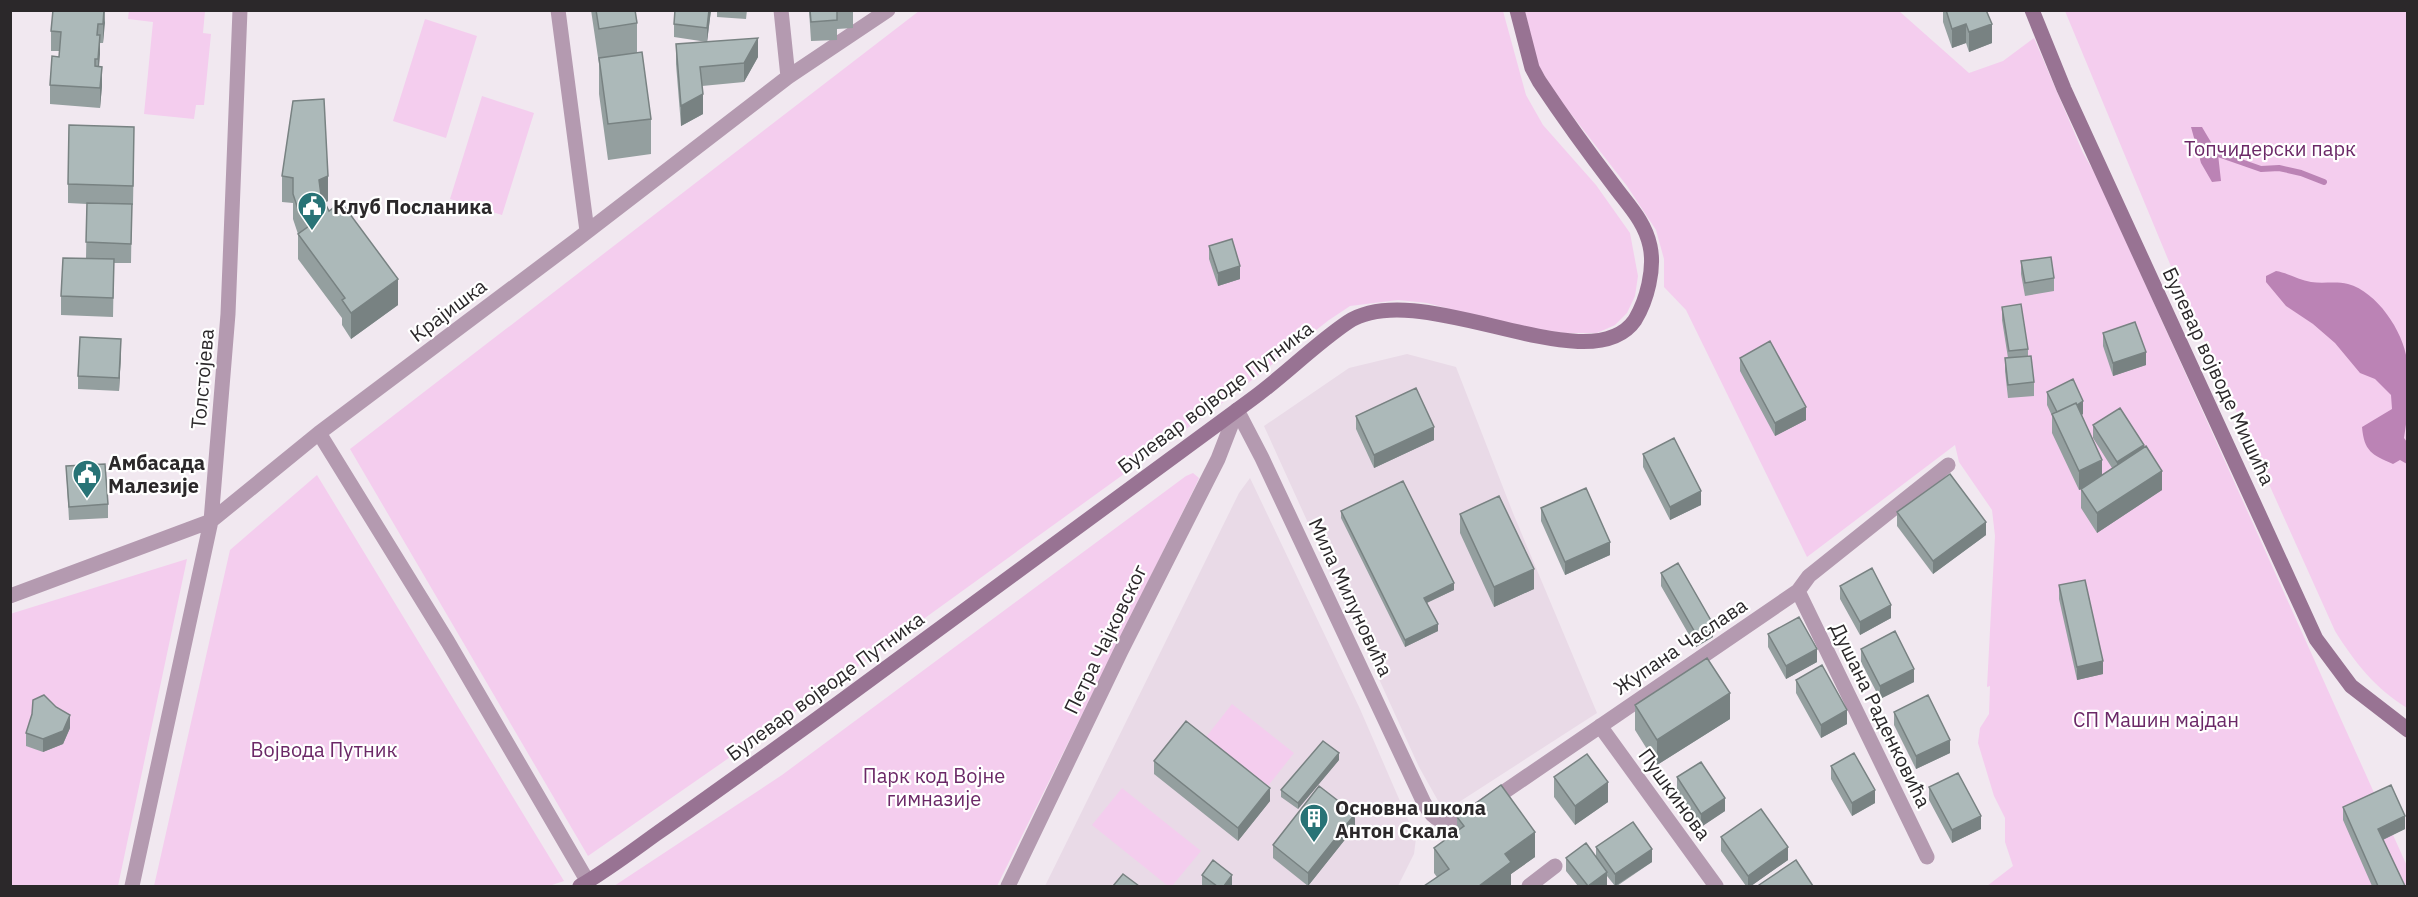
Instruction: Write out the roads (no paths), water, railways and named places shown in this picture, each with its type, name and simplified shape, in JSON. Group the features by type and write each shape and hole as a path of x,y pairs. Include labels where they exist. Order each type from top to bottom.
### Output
{"street":[{"name":"Толстојева","path":"132,886 211,521 228,314 240,10"},
{"path":"558,10 587,231"},
{"path":"782,10 788,77"},
{"name":"Крајишка","path":"10,596 211,521 319,433 788,77 888,10"},
{"name":"Булевар војводе Путника","path":"584,884 815,720 1237,410 1345,324 1358,317 1380,310 1410,309 1515,332 1581,342 1610,338 1621,334 1630,326 1641,309 1647,290 1652,257 1649,240 1636,214 1539,81 1533,68 1517,10"},
{"name":"Булевар војводе Мишића","path":"2032,10 2064,89 2316,639 2351,686 2408,730"},
{"name":"Мила Милуновића","path":"1237,410 1424,803"},
{"name":"Петра Чајковског","path":"1008,886 1121,651 1218,459 1237,410"},
{"path":"319,433 448,642 584,884"},
{"name":"Жупана Часлава","path":"1424,803 1431,815 1440,822 1452,823 1463,820 1798,591 1809,576 1948,465"},
{"name":"Душана Раденковића","path":"1798,591 1927,857"},
{"name":"Пушкинова","path":"1600,726 1716,886"},
{"path":"1529,886 1556,866"}],"waterway":[{"path":"2218,154 2261,169 2279,168 2324,182"}],"place":[{"name":"Клуб Посланика","path":"312,232"},
{"name":"Амбасада Малезије","path":"87,500"},
{"name":"Основна школа Антон Скала","path":"1314,844"}],"park label":[{"name":"Топчидерски парк","path":"2270,148"},
{"name":"СП Машин мајдан","path":"2156,719"},
{"name":"Војвода Путник","path":"324,749"},
{"name":"Парк код Војне гимназије","path":"934,786"}]}
